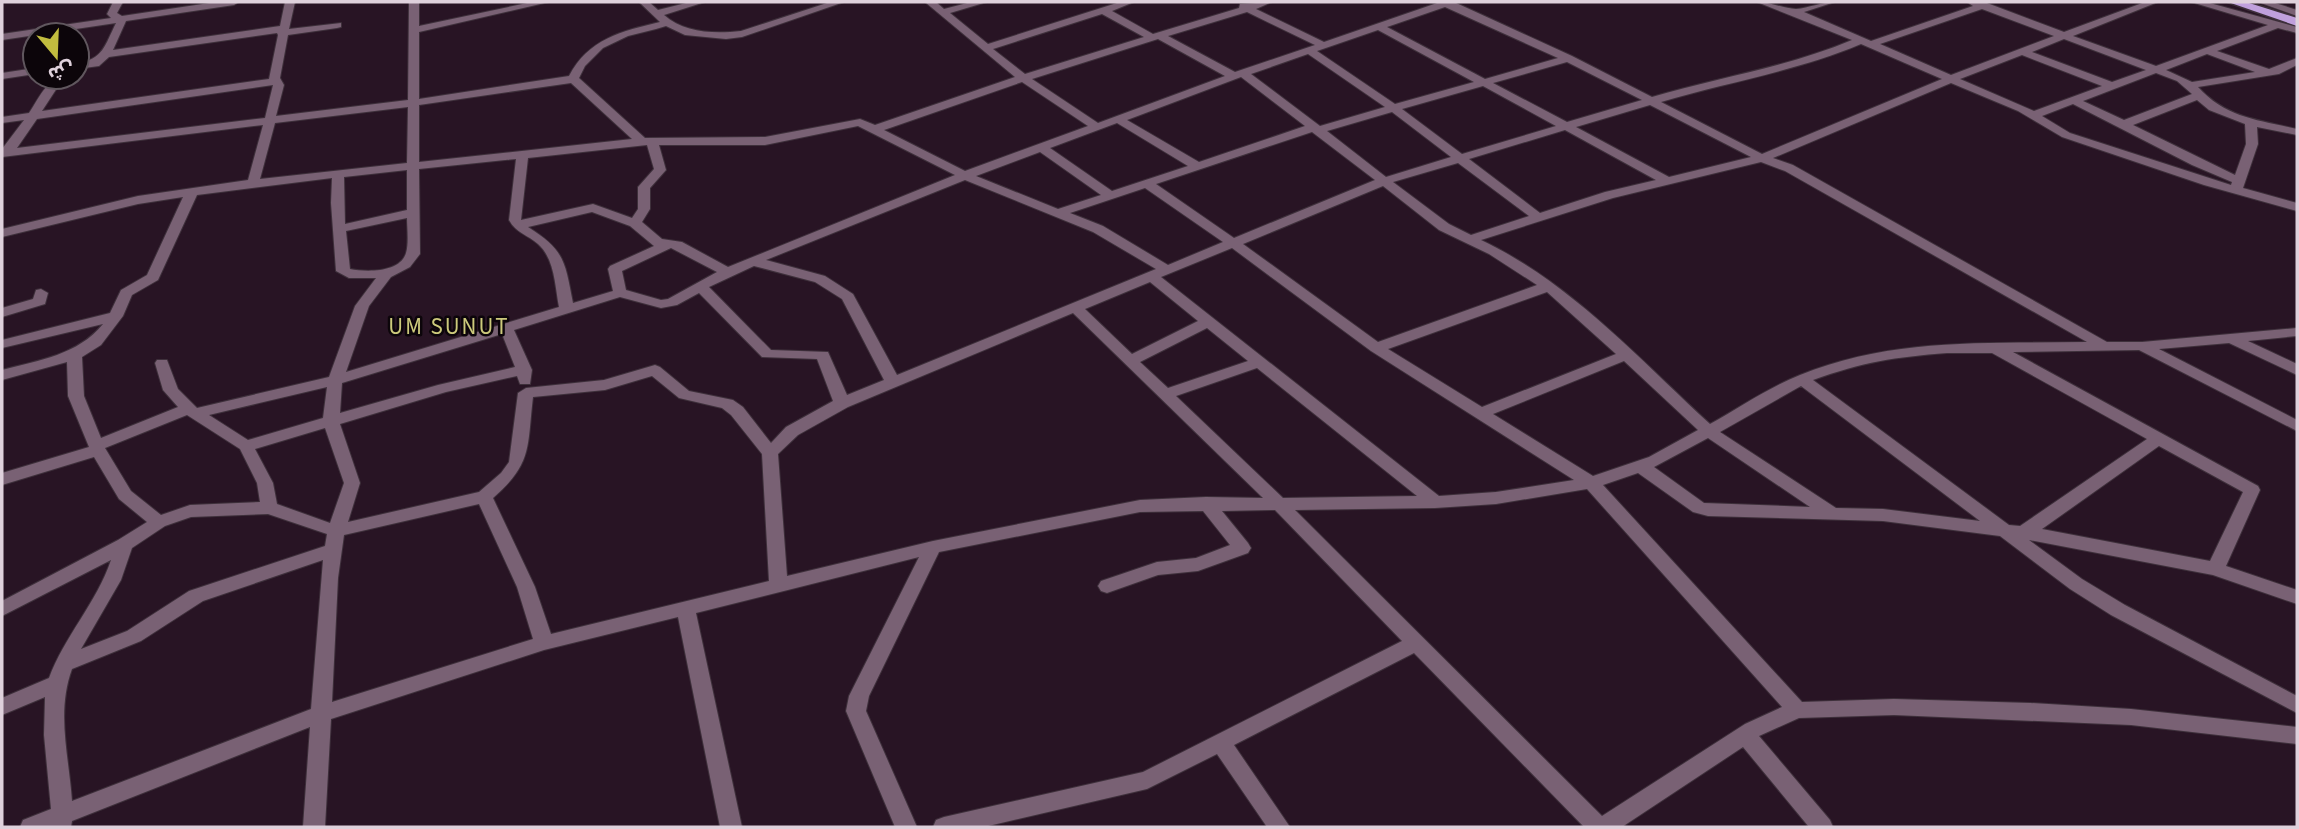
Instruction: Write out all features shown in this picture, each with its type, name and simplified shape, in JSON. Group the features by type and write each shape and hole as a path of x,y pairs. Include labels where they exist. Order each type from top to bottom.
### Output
{"highway":[{"path":"2234,2 2297,22"}],"street":[{"path":"118,2 112,14 122,20"},
{"path":"2,37 234,2"},
{"path":"253,183 279,85 274,79 290,2"},
{"path":"314,827 332,550 352,483 331,421 335,380 359,312 386,274 405,264 413,254 414,2"},
{"path":"414,30 544,2"},
{"path":"644,2 667,23 685,32 734,36 839,2"},
{"path":"658,13 700,2"},
{"path":"930,2 1023,78 1097,128"},
{"path":"942,12 982,2"},
{"path":"985,48 1105,6 1129,2"},
{"path":"1232,2 1323,45"},
{"path":"877,128 1023,78 1267,2"},
{"path":"2,480 97,448 192,411 335,380 620,293 666,304 727,272 965,176 1238,74 1447,2 1568,58 1762,158 1803,176 2104,347"},
{"path":"1762,2 1795,12 2034,115 2066,135 2237,185 2297,207"},
{"path":"1795,12 1830,2"},
{"path":"770,453 792,432 842,404 1384,181 1707,84 1744,79 1863,43 1977,4 1993,2"},
{"path":"1471,239 1667,180 1762,158 1950,79 2153,2"},
{"path":"2196,2 2297,30"},
{"path":"2263,2 2297,13"},
{"path":"1977,4 2154,68 2196,90 2215,108 2251,121 2297,132"},
{"path":"1105,6 1155,36 1238,74 1317,128 1444,227 1471,239 1549,286 1708,431 1830,512"},
{"path":"91,66 106,54 122,20"},
{"path":"573,79 587,52 606,40 667,23"},
{"path":"106,54 337,25"},
{"path":"1377,25 1667,180"},
{"path":"2034,115 2154,68 2277,25"},
{"path":"1309,50 1396,110 1538,217"},
{"path":"2205,50 2270,73"},
{"path":"2023,52 2111,86"},
{"path":"1058,213 1144,182 1317,128 1396,110 1568,58"},
{"path":"2125,124 2196,90 2270,73 2292,71 2297,61"},
{"path":"91,64 95,64"},
{"path":"2,76 21,73"},
{"path":"5,153 268,122 573,79 647,142 660,170 644,187 644,209 635,223"},
{"path":"2,120 277,82"},
{"path":"5,153 50,91"},
{"path":"2073,100 2125,124 2171,153 2237,185"},
{"path":"1119,120 1195,166"},
{"path":"2237,185 2252,144 2251,121"},
{"path":"2,233 121,203 253,183 647,142 765,141 852,122 877,128 965,176 1127,244 1209,321 1435,502"},
{"path":"1042,148 1108,194"},
{"path":"522,155 514,206 518,225 546,243 552,252 567,309"},
{"path":"338,174 339,229 345,274 386,274"},
{"path":"1144,182 1232,242 1376,348 1591,483 1797,710"},
{"path":"2,375 74,355 95,342 116,316 126,292 155,275 192,192"},
{"path":"518,225 589,208 635,223 657,243 695,253 727,272"},
{"path":"339,229 412,213"},
{"path":"620,293 615,269 669,244"},
{"path":"753,261 820,279 848,297 893,382"},
{"path":"1376,348 1549,286"},
{"path":"701,287 767,354 823,355 842,404"},
{"path":"2,313 40,301 41,293"},
{"path":"1075,307 1606,826 1745,735 1774,718 1797,710 1894,707 2068,713 2227,726 2297,736"},
{"path":"2,344 64,326 116,316"},
{"path":"1130,361 1209,321"},
{"path":"2,609 124,545 159,522 203,510 269,508 337,531 484,497 517,462 526,393 524,370 506,327"},
{"path":"31,827 62,822 323,713 544,643 933,547 1140,506 1206,503 1435,502 1496,498 1591,483 1642,467 1802,379 1850,362 1891,353 2142,346 2297,332"},
{"path":"2231,338 2297,370"},
{"path":"2142,346 2297,426"},
{"path":"1997,349 2252,490 2215,569"},
{"path":"74,355 76,396 97,448 125,495 159,522"},
{"path":"1482,414 1626,355"},
{"path":"1166,394 1260,362"},
{"path":"162,363 171,390 192,411 246,446 265,483 269,508"},
{"path":"246,446 443,388 524,370"},
{"path":"526,393 605,385 655,370 689,398 727,404 737,411 770,453 778,584"},
{"path":"1802,379 2016,534 2076,584 2118,610 2297,705"},
{"path":"2016,534 2158,439"},
{"path":"1642,467 1699,508 1708,510 1830,512 1927,520 2016,534 2055,537 2215,569 2297,597"},
{"path":"484,497 526,587 544,643"},
{"path":"1107,586 1157,569 1198,564 1242,548 1206,503"},
{"path":"62,822 52,720 60,673 113,578 124,545"},
{"path":"906,827 856,711 859,696 933,547"},
{"path":"2,707 60,673 134,636 196,596 332,550"},
{"path":"686,608 731,827"},
{"path":"944,827 1132,785 1221,743 1417,642"},
{"path":"1745,735 1822,827"},
{"path":"1221,743 1279,827"}],"district":[{"name":"UM SUNUT","path":"449,326"}]}
